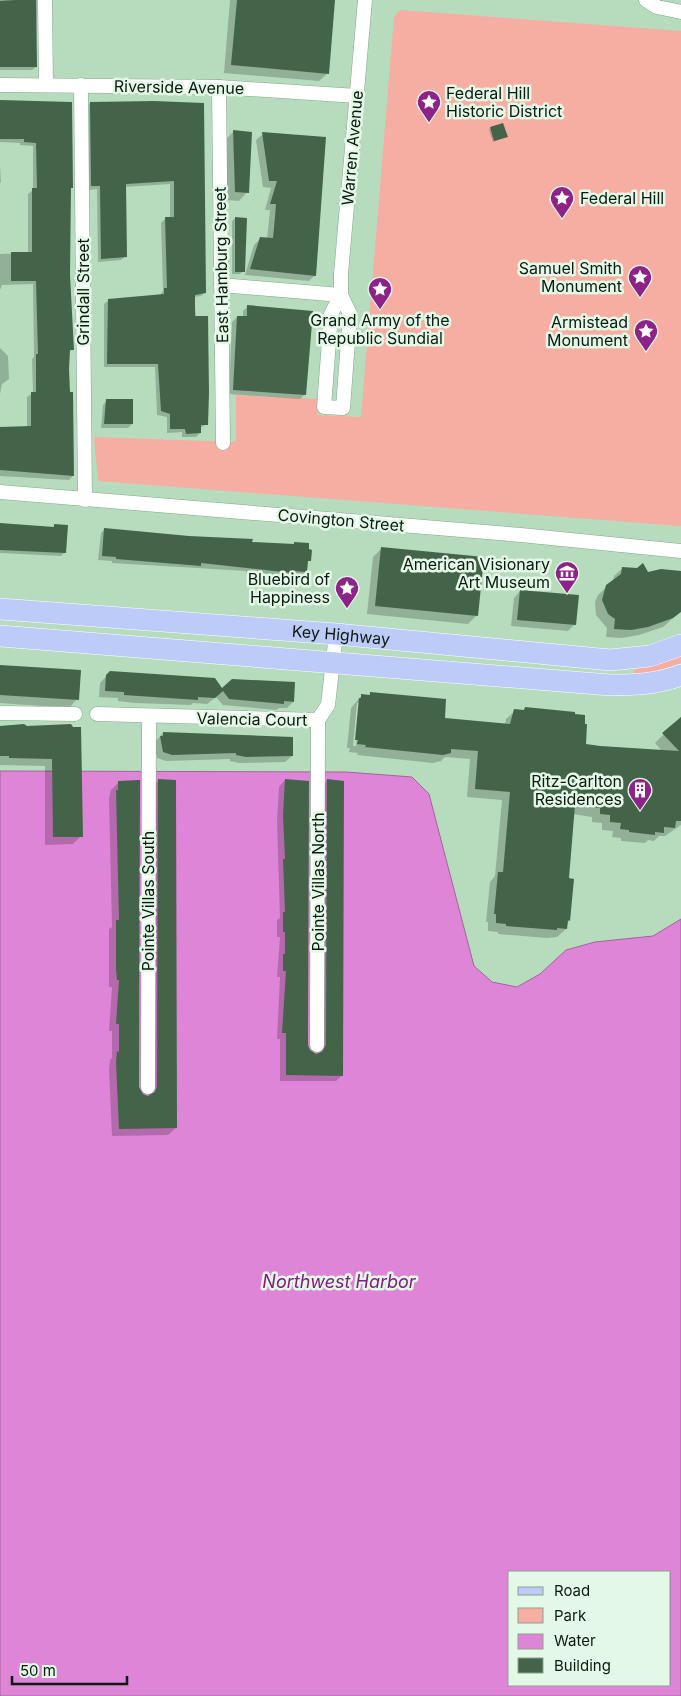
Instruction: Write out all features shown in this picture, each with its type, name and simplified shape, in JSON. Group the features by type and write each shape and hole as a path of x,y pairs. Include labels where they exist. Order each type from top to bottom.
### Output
{"main road":[{"name":"Key Highway","path":"0,609 336,634 610,660 650,656 681,645"},
{"name":"Key Highway","path":"0,636 610,685 641,685 668,680 681,675"}],"street":[{"path":"46,0 46,85"},
{"name":"Warren Avenue","path":"341,295 350,314 343,408 324,406 331,314 341,295 365,0"},
{"path":"646,0 657,7 681,12"},
{"name":"Riverside Avenue","path":"0,85 219,87 357,96"},
{"name":"Grindall Street","path":"81,85 85,500"},
{"name":"East Hamburg Street","path":"219,87 223,443"},
{"path":"221,285 341,295"},
{"name":"Covington Street","path":"0,492 511,534 681,551"},
{"name":"Valencia Court","path":"97,714 318,720 328,705 336,634"},
{"path":"0,713 75,714"},
{"name":"Pointe Villas South","path":"148,1086 149,716"},
{"name":"Pointe Villas North","path":"317,1045 318,720"}],"green space":[{"path":"400,10 681,31 681,526 98,481 94,437 236,442 236,395 318,399 317,415 361,417 394,17"},
{"path":"681,655 681,663 656,672 634,674 634,670"}],"water":[{"name":"Northwest Harbor","path":"0,771 346,772 412,777 429,794 474,966 492,982 517,987 540,974 566,950 595,942 653,936 681,919 681,1696 0,1696"}],"building":[{"path":"36,0 37,67 0,67 0,1"},
{"path":"237,0 335,0 329,74 231,65"},
{"path":"0,100 72,102 73,188 71,188 70,275 74,350 70,350 69,369 70,392 73,392 74,476 0,470 0,427 31,426 31,392 36,392 36,354 38,354 36,281 11,281 11,252 32,252 32,188 37,188 36,143 24,142 24,139 0,139"},
{"path":"154,101 204,103 206,293 195,295 195,316 208,316 209,393 208,425 201,425 201,433 186,434 185,429 170,429 170,414 161,411 158,364 107,364 108,299 164,294 164,288 167,288 165,217 174,217 174,181 126,184 127,257 101,259 100,186 91,186 90,102"},
{"path":"503,123 508,137 494,141 490,127"},
{"path":"233,130 252,132 249,193 235,192"},
{"path":"262,132 326,137 316,276 250,269 260,237 273,238 275,217 276,204 270,204 277,181 269,181"},
{"path":"235,217 247,218 245,272 235,272"},
{"path":"247,305 313,311 306,395 233,390 237,316 247,316"},
{"path":"106,399 133,399 133,424 104,424"},
{"path":"0,523 54,527 54,524 68,525 66,553 0,550"},
{"path":"104,528 189,536 253,539 252,542 309,543 309,549 312,550 311,561 308,561 307,572 292,571 292,573 201,563 201,566 116,559 116,557 102,556"},
{"path":"381,547 484,557 478,616 375,606"},
{"path":"643,563 648,572 661,569 681,571 681,612 673,618 648,627 631,630 614,629 615,619 608,614 602,600 606,585 621,574 622,567 637,568"},
{"path":"520,590 579,595 576,625 517,620"},
{"path":"0,665 81,670 79,700 0,695"},
{"path":"110,671 215,678 222,688 232,679 295,682 294,702 284,701 284,704 229,699 223,691 215,698 198,697 198,700 124,695 124,692 105,691 106,675"},
{"name":"Ritz-Carlton Residences","path":"370,692 446,699 445,718 510,724 514,709 524,710 525,707 575,712 575,714 585,715 585,724 587,724 586,744 600,746 679,751 662,733 681,717 681,821 676,821 675,828 664,827 664,833 655,832 655,835 629,832 629,830 620,829 621,823 610,822 610,815 600,814 600,808 575,805 569,878 574,879 570,921 568,920 567,929 506,926 506,924 496,923 496,914 494,914 498,872 503,872 510,792 475,789 478,751 451,749 451,753 443,755 365,747 366,745 357,744 358,740 355,740 359,698 361,698 361,694 370,695"},
{"path":"24,724 27,726 71,724 73,727 81,727 83,837 53,837 52,759 0,756 0,726"},
{"path":"163,732 293,737 293,756 246,757 236,755 236,753 172,755 163,752 160,736 163,736"},
{"path":"158,779 176,780 177,1128 119,1129 116,1062 117,1051 119,1052 119,1024 116,1024 119,980 117,980 116,969 116,920 119,920 116,790 118,790 118,781 140,780 139,1087 143,1094 148,1096 155,1092 157,1087"},
{"path":"285,779 309,781 308,1045 310,1050 316,1054 322,1052 326,1045 327,779 344,781 343,1076 286,1075 286,1033 282,1033 286,971 283,971 283,954 285,954 285,932 283,932 283,912 285,912 283,859 285,859 283,815"}],"place":[{"name":"Federal Hill Historic District","path":"429,123"},
{"name":"Federal Hill","path":"562,219"},
{"name":"Samuel Smith Monument","path":"640,298"},
{"name":"Grand Army of the Republic Sundial","path":"380,310"},
{"name":"Armistead Monument","path":"646,352"},
{"name":"American Visionary Art Museum","path":"567,594"},
{"name":"Bluebird of Happiness","path":"347,609"},
{"name":"Ritz-Carlton Residences","path":"640,811"}]}
